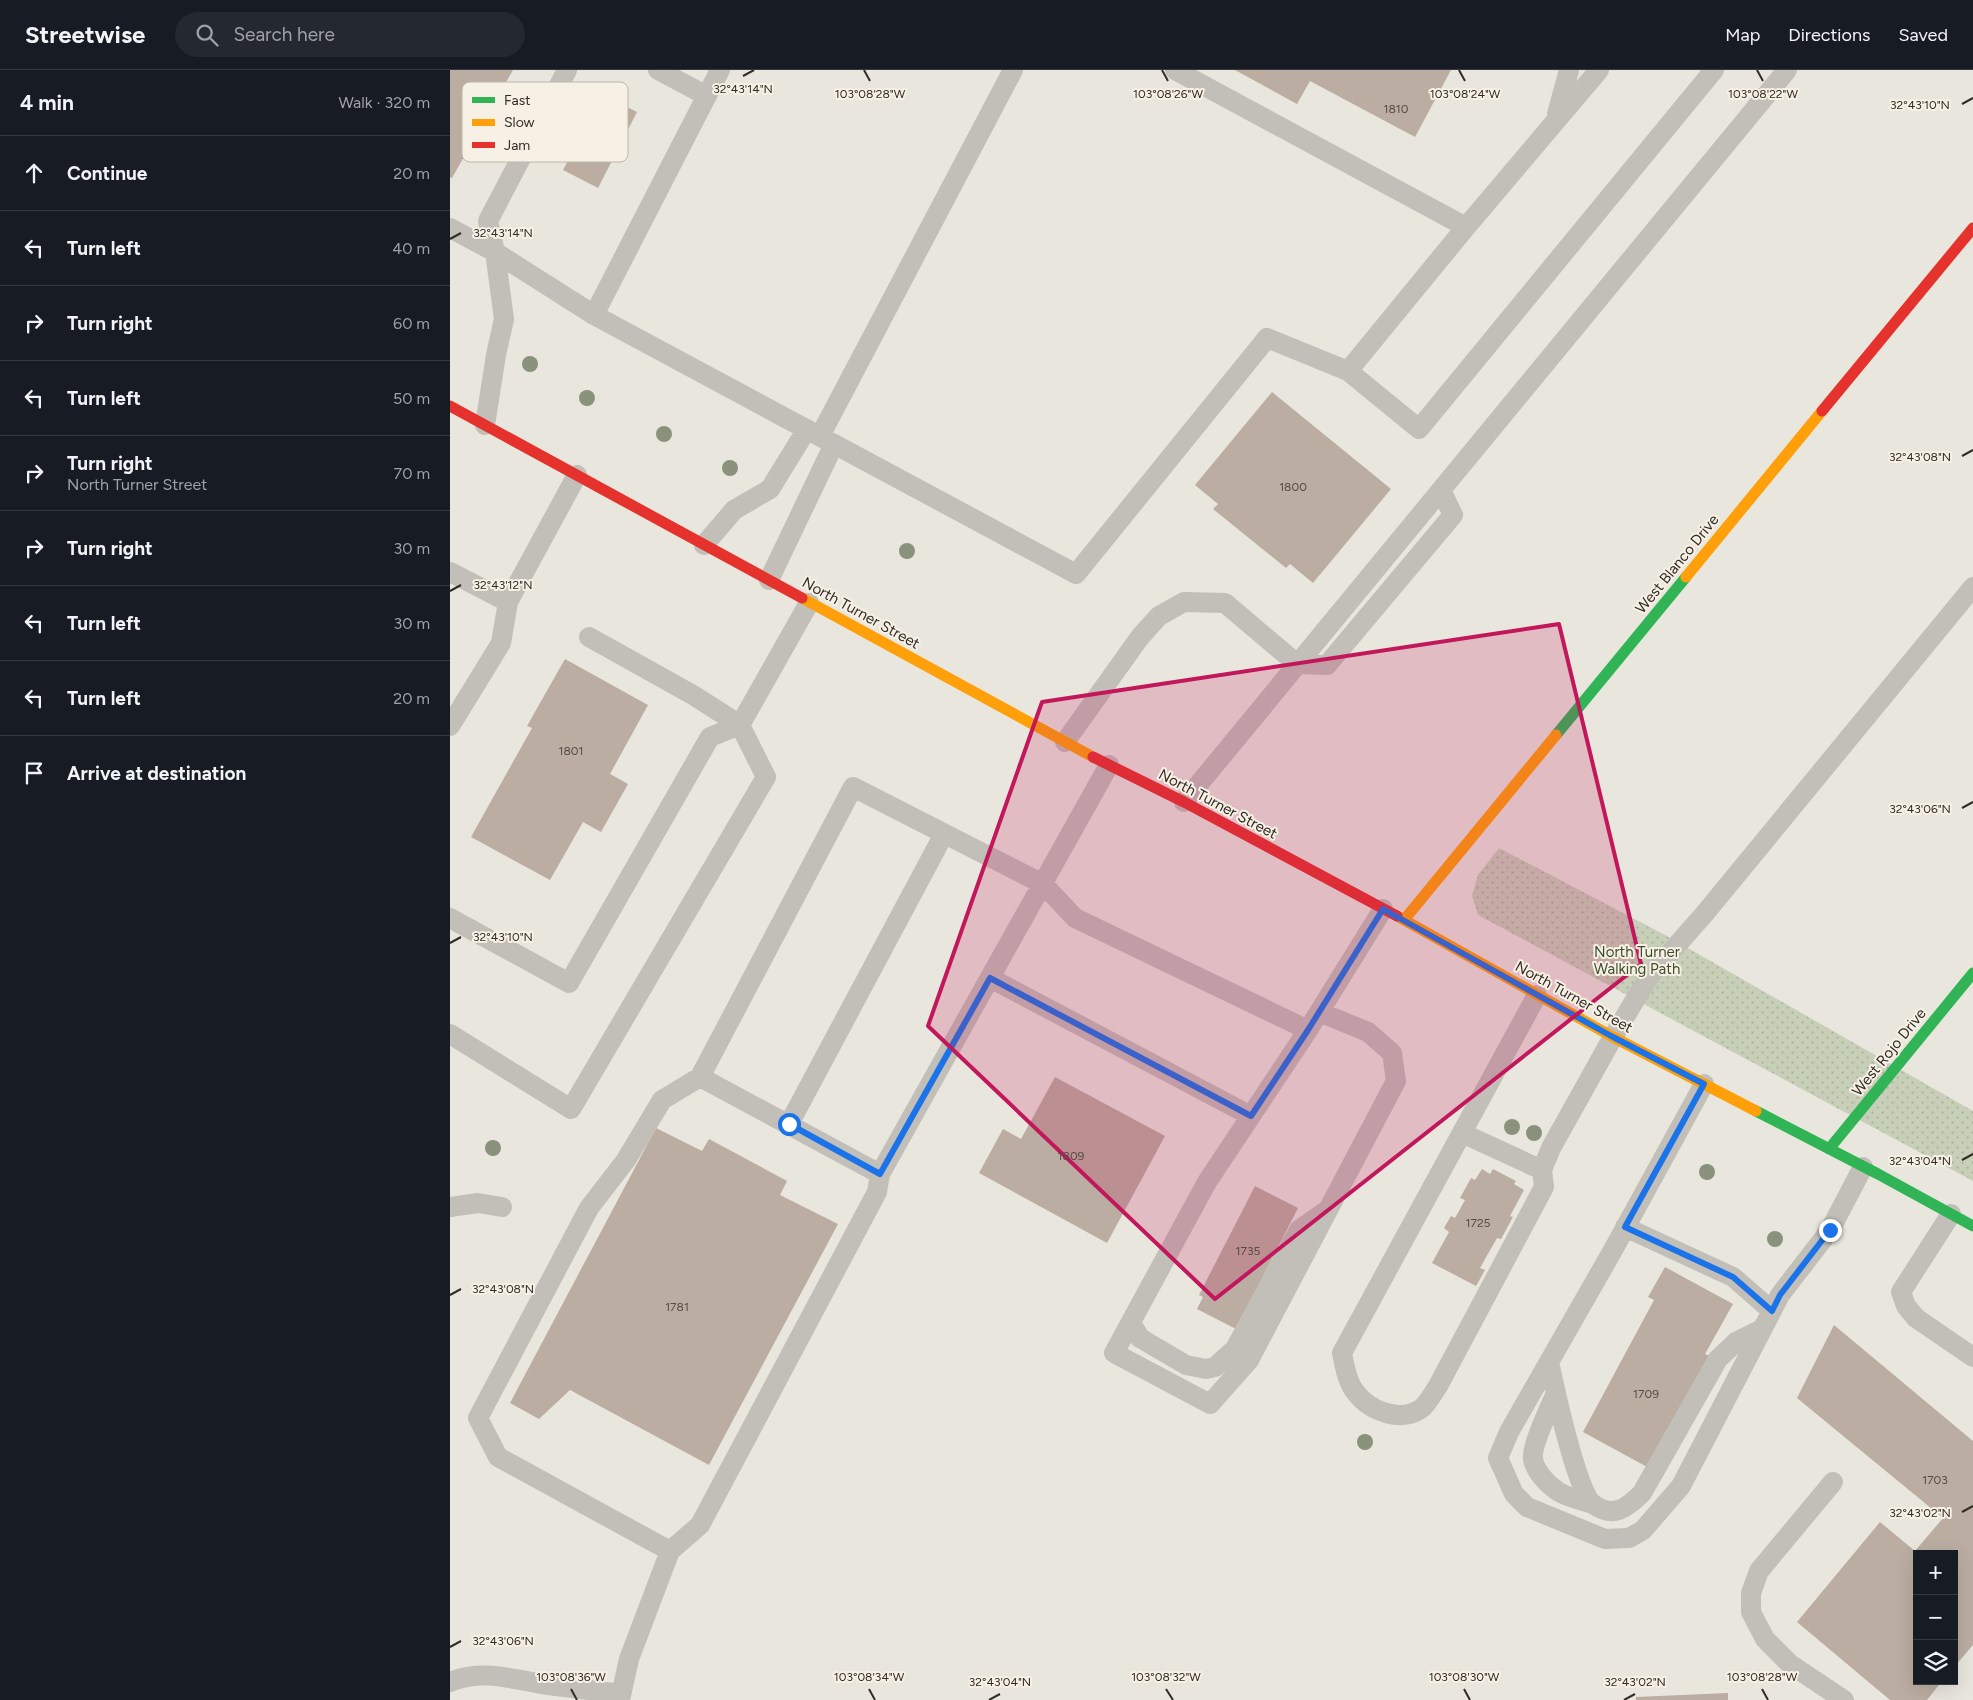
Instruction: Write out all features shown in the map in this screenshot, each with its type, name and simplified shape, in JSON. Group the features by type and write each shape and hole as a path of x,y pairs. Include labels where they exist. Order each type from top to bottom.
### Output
{"main road":[{"name":"West Blanco Drive","path":"1404,920 1973,228"},
{"name":"North Turner Street","path":"450,406 1065,742 1184,802 1404,920 1613,1037 1973,1226"},
{"name":"West Rojo Drive","path":"1829,1149 1973,973"}],"lane":[{"path":"561,82 567,70"},
{"path":"658,70 707,96"},
{"path":"594,314 720,70"},
{"path":"769,580 820,437 1013,70"},
{"path":"1175,70 1466,227"},
{"path":"1555,120 1569,70"},
{"path":"1348,371 1555,120 1599,70"},
{"path":"450,228 495,252 594,314 1076,574 1267,338 1348,371 1419,428 1714,70"},
{"path":"1184,802 1787,70"},
{"path":"485,425 496,355 504,319 495,252 488,221 519,162"},
{"path":"704,545 734,510 770,489 820,437"},
{"path":"450,726 501,643 508,602 577,475"},
{"path":"450,572 508,602"},
{"path":"1537,995 1342,1354 1347,1378 1356,1394 1366,1402 1390,1415 1409,1416 1423,1407 1438,1386 1544,1187 1542,1170 1551,1148 1648,978 1706,912 1973,587"},
{"path":"450,918 568,983 710,737 740,725 809,602"},
{"path":"1065,742 1140,637 1159,616 1184,602 1225,602 1297,664"},
{"path":"450,1034 571,1109 766,777 740,725 693,695 589,637"},
{"path":"450,1682 464,1676 504,1676 620,1697 629,1659 670,1551 700,1525 877,1192 880,1174 1109,765"},
{"path":"670,1551 498,1458 478,1418 590,1208 626,1160 662,1100 700,1077 853,788 1043,884 1075,918 1308,1030"},
{"path":"789,1124 944,834"},
{"path":"1319,1012 1368,1032 1392,1053 1396,1081 1249,1360 1210,1404 1114,1353 1207,1182 1308,1030 1319,1012 1383,909"},
{"path":"990,978 1251,1116"},
{"path":"700,1077 880,1174"},
{"path":"1704,1084 1509,1432 1498,1458 1514,1494 1527,1508 1605,1539 1628,1538 1643,1530 1681,1486 1780,1295 1830,1230 1863,1167"},
{"path":"1462,1133 1542,1170"},
{"path":"450,1207 478,1203 502,1207"},
{"path":"1131,1323 1140,1338 1186,1365 1206,1369 1215,1367 1234,1349 1299,1230 1329,1208"},
{"path":"1951,1214 1901,1292 1906,1306 1916,1318 1973,1357"},
{"path":"1625,1227 1733,1277 1772,1311"},
{"path":"1556,1393 1534,1447 1533,1459 1538,1471 1560,1493 1607,1510 1619,1512 1629,1506 1642,1493 1718,1359 1736,1342 1762,1329"},
{"path":"1549,1362 1581,1483 1593,1504"},
{"path":"1833,1482 1759,1572 1751,1593 1751,1612 1765,1639 1790,1664 1844,1700"}],"highlighted area":[{"path":"1559,624 1641,964 1215,1299 928,1026 1042,702"}],"green space":[{"name":"North Turner Walking Path","path":"1499,848 1665,935 1973,1111 1973,1181 1478,915 1472,896 1478,875"}],"building":[{"path":"450,70 513,70 506,82 462,82 462,160 452,178 450,177"},
{"path":"1235,70 1451,70 1415,137 1310,81 1297,104"},
{"path":"628,108 637,112 628,130"},
{"path":"567,162 611,162 598,188 563,170"},
{"path":"1272,392 1391,489 1313,583 1290,564 1286,568 1213,509 1218,504 1195,485"},
{"path":"565,659 648,705 610,774 628,784 601,832 583,822 550,880 471,837 532,728 527,726"},
{"path":"1055,1077 1165,1136 1107,1243 979,1173 1003,1129 1021,1139"},
{"path":"656,1128 702,1151 709,1139 787,1181 780,1195 838,1224 709,1465 570,1390 539,1419 510,1403"},
{"path":"1482,1169 1490,1174 1493,1169 1516,1181 1514,1184 1524,1190 1510,1216 1513,1217 1501,1239 1497,1238 1480,1268 1485,1270 1476,1286 1432,1263 1449,1232 1444,1228 1451,1216 1455,1218 1465,1200 1460,1198 1471,1178 1475,1180"},
{"path":"1255,1186 1298,1208 1236,1329 1197,1309 1203,1297 1199,1295"},
{"path":"1665,1267 1733,1304 1705,1354 1710,1356 1649,1468 1583,1432 1654,1300 1648,1297"},
{"path":"1834,1325 1973,1441 1973,1645 1958,1662 1958,1550 1916,1550 1943,1518 1797,1398"},
{"path":"1880,1522 1914,1550 1913,1685 1939,1685 1927,1700 1890,1700 1797,1622"},
{"path":"1728,1693 1728,1700 1636,1700 1636,1697"}],"traffic: fast":[{"path":"1556,735 1686,577"},
{"path":"1829,1149 1973,973"},
{"path":"1756,1111 1973,1226"}],"traffic: slow":[{"path":"1686,577 1822,411"},
{"path":"802,598 1093,757"},
{"path":"1404,920 1556,735"},
{"path":"1397,916 1613,1037 1756,1111"}],"traffic: jam":[{"path":"1822,411 1973,228"},
{"path":"450,406 802,598"},
{"path":"1093,757 1184,802 1397,916"}],"route":[{"path":"789,1124 880,1174 990,978 1251,1116 1308,1030 1383,909 1613,1037 1704,1084 1625,1227 1733,1277 1772,1311 1780,1295 1830,1230"}]}
